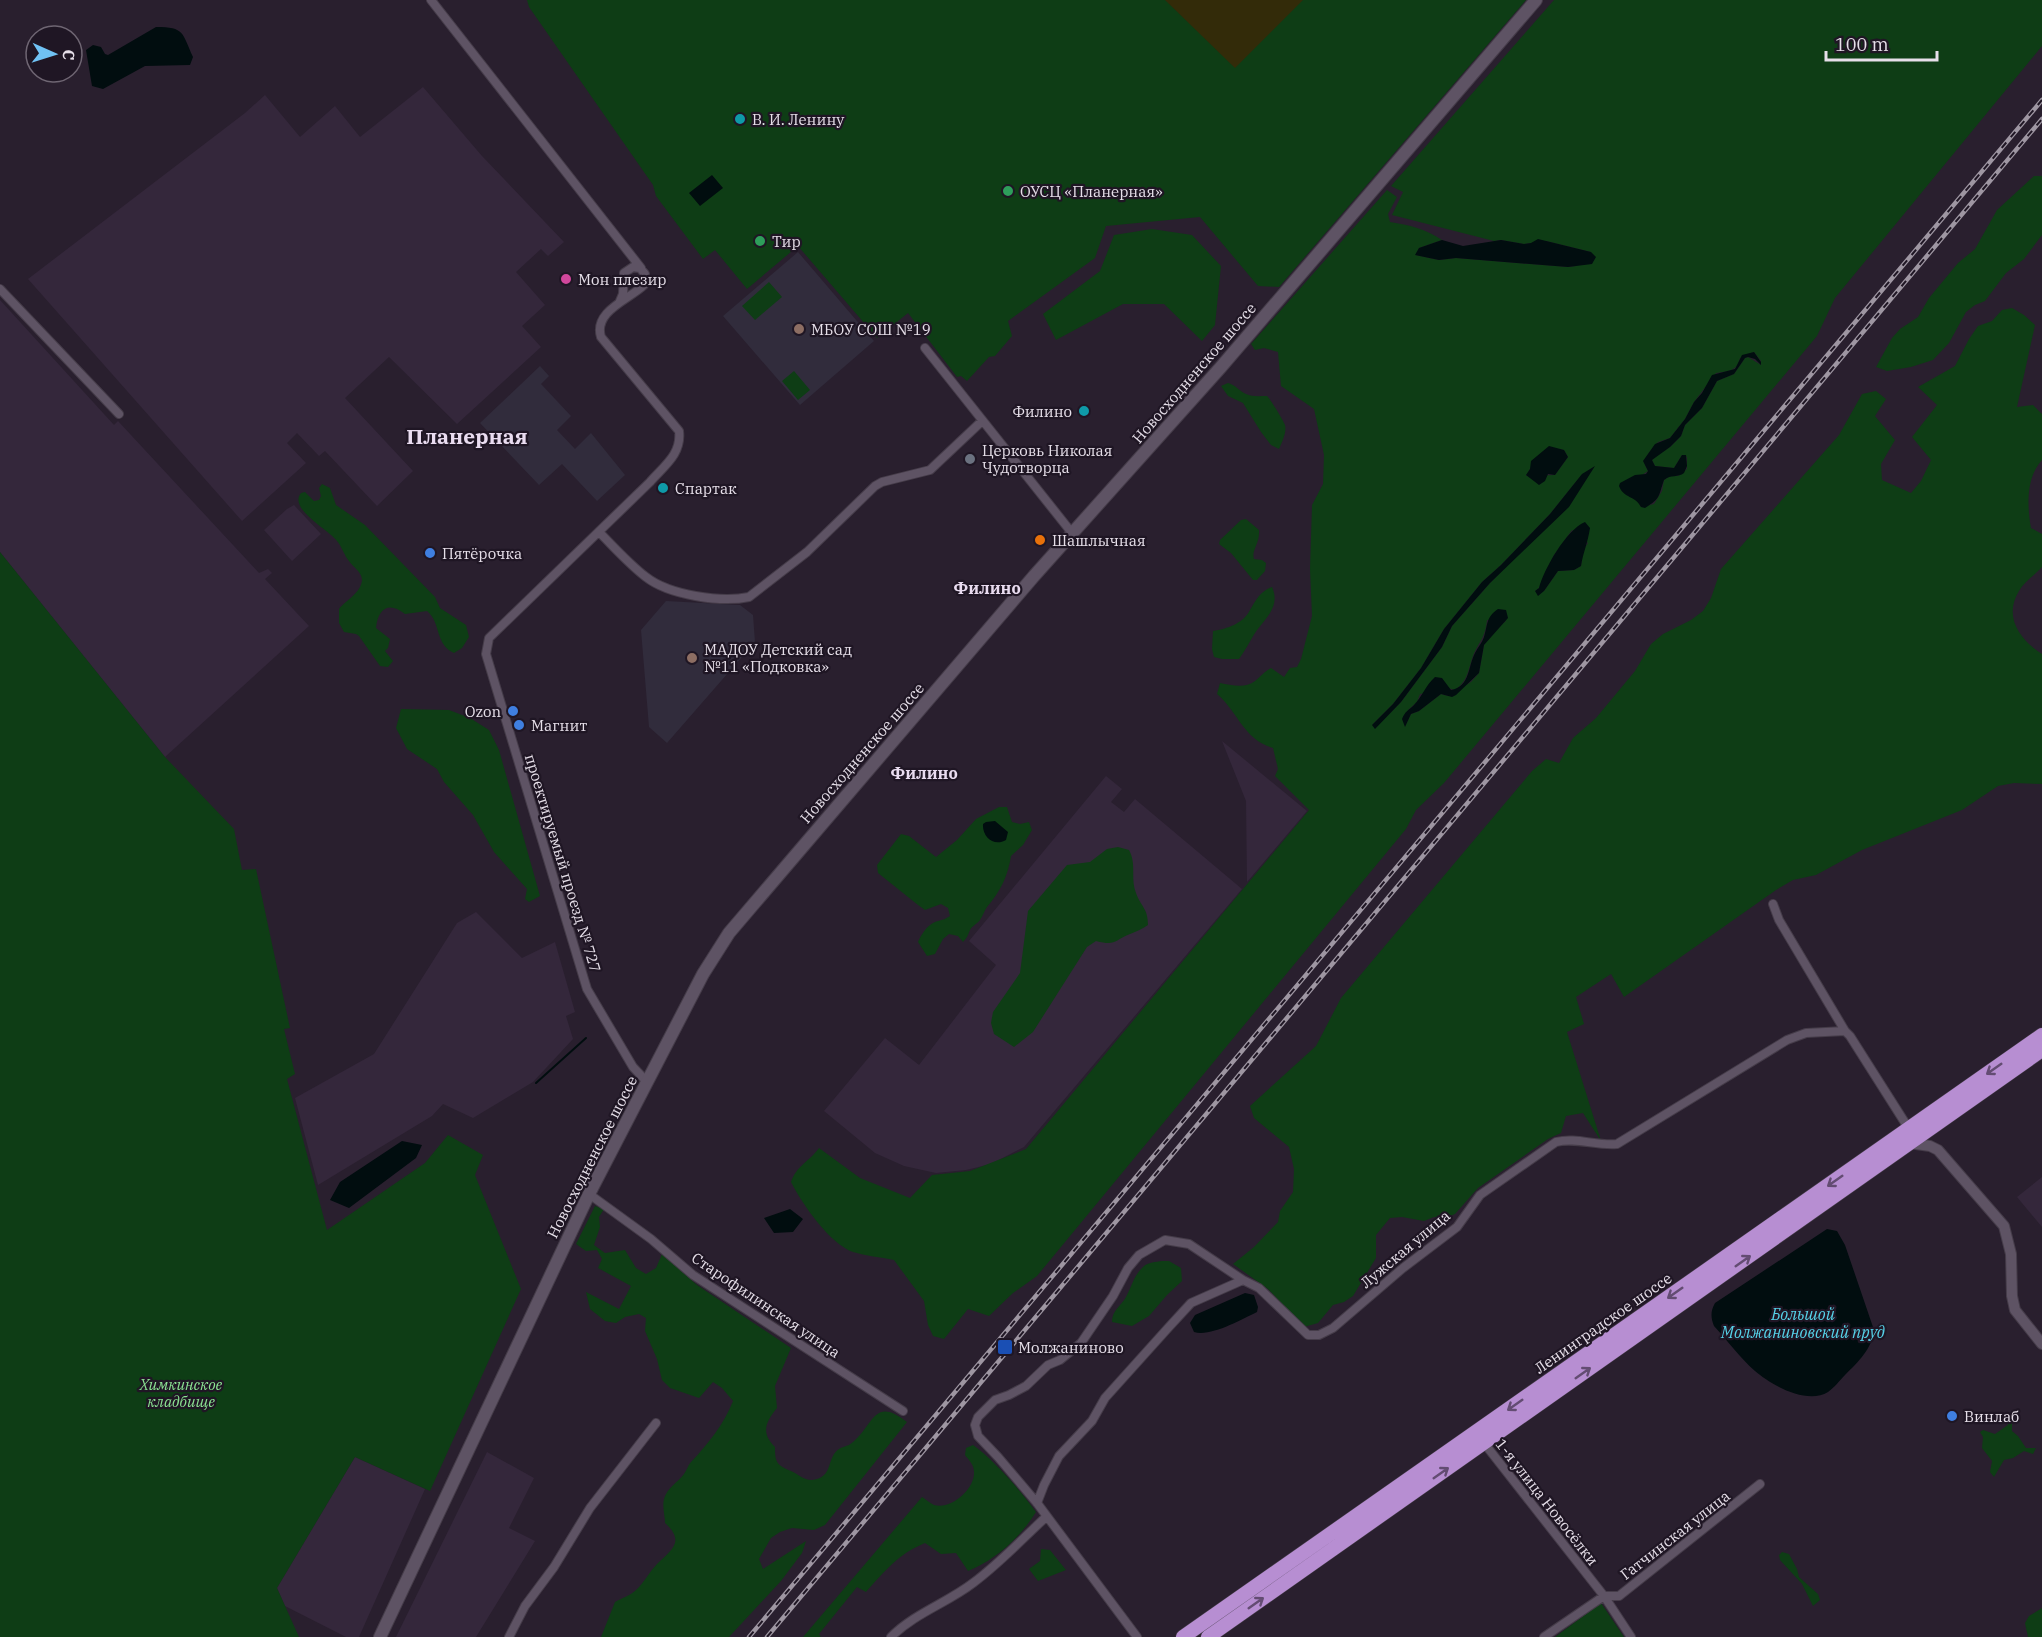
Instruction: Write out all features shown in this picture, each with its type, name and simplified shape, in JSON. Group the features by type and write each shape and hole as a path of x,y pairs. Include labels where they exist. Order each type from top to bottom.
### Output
{"highway":[{"name":"Ленинградское шоссе","path":"1183,1637 2042,1035"},
{"name":"Ленинградское шоссе","path":"1208,1637 2042,1050"}],"main road":[{"name":"Новосходненское шоссе","path":"380,1637 589,1194 703,974 729,933 1072,533 1221,367 1536,0"}],"street":[{"path":"431,0 643,271 646,282 639,290 620,301"},
{"path":"631,254 632,262 624,273 623,294 599,326 601,337 679,431 680,442 675,455 598,532 654,583 675,591 713,598 749,597 807,552 875,486 882,482 930,471 982,421"},
{"path":"629,268 637,267 643,271"},
{"path":"623,284 628,289 639,290"},
{"path":"0,289 119,414"},
{"path":"925,348 1072,533"},
{"name":"проектируемый проезд № 727","path":"598,532 489,638 486,654 587,989 633,1067 648,1083"},
{"path":"1773,903 1779,920 1845,1031 1909,1129"},
{"name":"Лужская улица","path":"1137,1637 1037,1503 978,1436 975,1425 978,1417 995,1400 1026,1386 1041,1371 1065,1357 1082,1343 1128,1268 1139,1255 1165,1240 1189,1244 1258,1288 1308,1335 1319,1335 1333,1328 1403,1268 1457,1227 1480,1195 1556,1142 1566,1139 1605,1145 1617,1144 1787,1040 1806,1033 1845,1031"},
{"path":"1938,1150 1936,1138 1941,1121"},
{"path":"1909,1143 1930,1146 1938,1150 2004,1226 2011,1254 2012,1296 2015,1310 2042,1344"},
{"name":"Старофилинская улица","path":"589,1194 651,1239 693,1275 903,1411"},
{"path":"1037,1503 1059,1456 1092,1421 1105,1398 1191,1303 1243,1280"},
{"path":"509,1637 525,1606 554,1567 590,1508 656,1423"},
{"name":"1-я улица Новосёлки","path":"1484,1443 1604,1596 1631,1637"},
{"name":"Гатчинская улица","path":"1544,1637 1604,1596 1619,1596 1760,1484"},
{"path":"891,1637 917,1617 972,1584 999,1562 1046,1517"}],"shaded area":[{"path":"423,87 482,156 564,242 548,256 541,249 516,272 545,305 522,326 541,347 457,424 389,357 345,398 413,471 377,506 325,451 319,456 297,433 287,443 306,463 242,521 28,279 245,113 265,95 300,137 335,106 360,137"},
{"name":"МБОУ СОШ №19","path":"798,252 874,341 800,405 723,316"},
{"path":"0,300 114,425 118,421 259,573 268,569 272,573 265,579 309,626 165,757 0,552"},
{"path":"540,366 549,376 541,384 571,416 557,430 575,449 591,433 625,475 597,501 562,464 539,485 480,423"},
{"path":"294,505 321,534 292,561 264,530"},
{"name":"МАДОУ Детский сад №11 «Подковка»","path":"666,601 740,605 753,615 755,642 667,743 649,727 641,630"},
{"path":"1222,741 1307,811 1247,882 1246,801"},
{"path":"1106,776 1122,789 1111,802 1124,812 1135,799 1242,889 1024,1147 991,1164 966,1170 936,1173 904,1166 875,1153 824,1111 885,1038 919,1065 996,965 969,941"},
{"path":"476,912 522,958 555,942 575,1012 566,1016 573,1039 533,1082 473,1118 443,1104 432,1116 318,1185 295,1098 374,1054 457,923"},
{"path":"2042,1177 2042,1227 2017,1197"},
{"path":"487,1452 534,1478 509,1528 535,1541 476,1637 396,1637"},
{"path":"355,1457 425,1489 359,1637 346,1637 285,1606 277,1588"}],"green space":[{"name":"ОУСЦ «Планерная»","path":"527,0 1526,0 1279,287 1258,286 1200,217 1106,226 1095,258 1008,321 1012,336 995,356 989,357 967,381 961,376 957,377 908,313 877,338 798,246 747,289 715,250 703,259 656,196 653,185 529,7"},
{"path":"1554,0 2042,0 2042,46 1835,298 1817,336 1444,783 1416,810 1406,829 1037,1276 1013,1293 989,1316 968,1309 944,1339 933,1336 928,1325 924,1301 894,1260 853,1252 835,1241 809,1212 796,1191 791,1182 796,1172 819,1148 860,1178 910,1198 932,1175 970,1171 1026,1149 1309,810 1275,776 1278,769 1273,748 1263,744 1248,732 1217,694 1220,683 1247,685 1271,668 1284,677 1290,668 1297,667 1312,616 1310,569 1312,505 1323,484 1324,455 1314,409 1281,386 1278,352 1264,348 1255,350 1251,344 1387,190 1397,197 1388,214 1390,222 1417,228 1442,240 1419,248 1416,255 1439,260 1456,258 1568,267 1576,266 1591,252 1546,241 1524,244 1494,241 1392,215 1403,192 1391,186","holes":["1754,352 1761,361 1761,365 1748,357 1745,358 1734,374 1717,381 1702,408 1685,425 1681,436 1652,460 1655,466 1674,468 1682,455 1687,457 1687,469 1678,476 1670,476 1664,480 1662,491 1654,504 1641,507 1637,499 1642,475 1648,471 1645,465 1648,454 1658,442 1670,438 1716,373 1734,368 1740,358","1556,449 1564,450 1568,457 1555,475 1526,476 1530,469","1582,474 1527,545 1452,626 1442,647 1401,702 1375,728 1373,724 1393,704 1421,668 1444,629 1482,582 1550,514","1572,530 1588,543 1583,550 1581,566 1574,570 1558,571 1544,591 1535,591 1539,588 1554,555","1487,620 1506,621 1496,629 1484,645 1479,673 1471,682 1448,696 1441,694 1419,711 1411,714 1405,726 1408,710 1417,702 1420,694 1448,688 1455,690 1463,683 1485,632"]},
{"path":"2034,176 2042,176 2042,235 2024,259 2006,273 1985,301 1966,312 1949,343 1933,360 1887,371 1876,367 1892,338 1900,329 1918,317 1929,298 1958,263 1975,249 1997,210"},
{"path":"1152,229 1192,235 1221,266 1215,325 1202,341 1164,304 1123,304 1056,340 1043,314 1100,271 1114,235"},
{"path":"769,282 782,297 755,320 742,306"},
{"path":"2012,308 2035,325 2017,407 2033,405 2042,414 2042,460 2030,483 2029,510 2031,528 2042,534 2042,567 2021,588 2014,601 2013,619 2021,635 2042,654 2042,784 2014,783 1998,786 1962,810 1862,850 1816,875 1793,880 1624,997 1611,974 1576,997 1584,1024 1567,1032 1601,1141 1583,1113 1566,1116 1561,1133 1548,1139 1478,1188 1455,1214 1424,1221 1402,1217 1390,1218 1376,1235 1376,1258 1353,1296 1333,1305 1318,1323 1304,1327 1268,1289 1233,1264 1254,1247 1278,1222 1280,1211 1293,1192 1294,1169 1289,1147 1254,1118 1250,1106 1316,1046 1341,998 1532,771 1546,759 1559,763 1573,738 1596,718 1635,671 1651,644 1663,634 1691,620 1703,611 1711,598 1721,569 1839,435 1862,394 1876,391 1886,399 1875,416 1895,440 1881,464 1882,480 1911,493 1921,481 1931,460 1912,437 1937,405 1918,387 1955,366 1978,326 1992,321 2002,310"},
{"path":"794,371 810,390 798,400 782,381"},
{"path":"1228,383 1248,395 1269,398 1285,425 1285,434 1279,449 1271,445 1243,403 1228,396 1221,386"},
{"path":"322,484 330,488 336,505 365,525 435,597 440,608 466,625 469,637 462,648 454,653 444,645 427,611 405,614 389,607 382,611 376,628 390,639 385,651 393,661 388,667 380,666 359,636 344,632 339,623 339,609 359,589 362,577 347,559 337,541 304,512 298,499 301,493 305,492 314,501 319,500 321,496 319,488"},
{"path":"1246,519 1259,530 1254,559 1266,563 1265,571 1257,580 1253,580 1231,553 1219,544 1220,540 1241,520"},
{"name":"Химкинское кладбище","path":"0,552 165,757 234,829 242,870 256,869 290,1028 284,1029 295,1074 287,1079 327,1230 425,1163 448,1135 483,1155 475,1175 521,1289 430,1491 355,1457 277,1588 299,1637 0,1637"},
{"path":"1272,587 1274,602 1272,608 1239,659 1214,657 1213,631 1239,622 1247,615 1261,593"},
{"path":"401,709 449,710 470,718 489,730 499,750 540,896 529,902 525,899 527,889 494,852 473,815 444,782 437,769 407,749 396,728"},
{"path":"999,807 1007,807 1012,822 1020,824 1029,822 1032,830 1023,845 1011,856 1000,890 964,941 958,936 949,934 943,939 935,954 927,956 918,942 929,925 950,916 948,908 941,904 925,910 878,873 877,865 901,834 909,836 936,857 957,840 976,819"},
{"path":"1118,847 1129,850 1133,866 1134,887 1146,911 1148,925 1114,942 1096,941 1087,947 1033,1032 1014,1047 994,1034 991,1023 993,1012 1020,973 1028,911 1067,865 1090,862 1107,849"},
{"path":"595,1206 604,1209 599,1217 600,1227 594,1245 605,1253 625,1250 636,1268 646,1274 656,1268 662,1254 697,1285 791,1348 775,1386 777,1408 766,1428 768,1437 775,1447 776,1460 783,1467 806,1479 817,1479 827,1472 836,1451 853,1442 881,1412 896,1415 907,1422 825,1525 814,1530 792,1528 771,1538 759,1559 763,1569 806,1541 802,1553 781,1581 729,1637 601,1637 615,1602 636,1590 674,1545 675,1535 665,1523 663,1505 665,1495 715,1433 733,1401 722,1388 713,1382 699,1398 670,1388 662,1380 657,1359 645,1331 646,1318 639,1314 625,1317 616,1323 605,1321 590,1309 586,1292 619,1309 631,1286 598,1268 602,1259 597,1250 586,1251 576,1244"},
{"path":"1169,1261 1181,1268 1182,1281 1149,1316 1132,1326 1112,1322 1115,1311 1126,1297 1140,1270 1147,1264"},
{"path":"2011,1413 2015,1418 2012,1431 2026,1448 2036,1448 2033,1454 2024,1451 2013,1458 2004,1460 1994,1477 1990,1472 1992,1461 1982,1448 1983,1437 1980,1432 1983,1430 1995,1434 2008,1425 2007,1414"},
{"path":"973,1445 1007,1476 1036,1512 1023,1530 988,1561 968,1571 956,1553 941,1554 925,1543 915,1547 892,1564 866,1592 857,1587 819,1634 821,1637 803,1637 922,1497 934,1505 941,1506 961,1497 973,1479 972,1465 965,1455 966,1448"},
{"path":"1041,1549 1050,1550 1066,1570 1038,1581 1029,1569 1040,1561"},
{"path":"1782,1552 1789,1554 1799,1577 1818,1594 1820,1600 1813,1606 1802,1584 1780,1560 1779,1555"},
{"path":"1601,1603 1624,1637 1555,1637"},
{"path":"2042,1608 2042,1637 2028,1637 2025,1623 2029,1616"}],"sand":[{"path":"1165,0 1303,0 1235,68"}],"water":[{"path":"156,27 172,28 181,33 193,57 190,65 145,66 103,89 92,86 86,50 93,45 101,47 108,55"},
{"path":"712,175 723,188 700,206 689,193"},
{"path":"1538,239 1591,252 1596,257 1592,264 1568,267 1456,258 1439,260 1415,255 1419,248 1442,240 1463,246 1501,240 1524,244"},
{"path":"1754,352 1761,365 1755,359 1745,358 1734,374 1717,381 1702,408 1685,425 1681,436 1652,460 1655,466 1674,468 1682,455 1686,455 1687,466 1684,473 1664,480 1654,502 1645,508 1641,507 1636,500 1621,490 1620,483 1635,475 1646,474 1648,471 1643,461 1655,444 1670,438 1685,419 1712,375 1735,369 1742,355"},
{"path":"1549,446 1564,450 1568,457 1555,475 1548,474 1545,481 1539,485 1526,475 1531,461"},
{"path":"1595,466 1569,507 1490,583 1452,626 1442,647 1401,702 1375,729 1372,725 1393,704 1421,668 1444,629 1482,582 1550,514 1582,474"},
{"path":"1585,522 1590,528 1581,566 1574,570 1558,571 1538,596 1535,591 1539,588 1563,541"},
{"path":"1498,609 1506,610 1508,618 1484,645 1479,673 1456,695 1452,697 1441,694 1419,711 1411,714 1405,727 1402,719 1404,714 1417,702 1435,677 1442,678 1451,690 1462,685 1483,639 1489,618"},
{"path":"995,821 1008,832 1006,840 1002,842 990,840 984,833 983,824"},
{"path":"402,1141 422,1145 416,1158 349,1208 330,1200 340,1182"},
{"path":"790,1209 803,1219 793,1232 774,1233 764,1218"},
{"name":"Большой Молжаниновский пруд","path":"1827,1229 1837,1231 1845,1245 1874,1330 1873,1337 1864,1355 1828,1392 1810,1396 1800,1395 1770,1382 1755,1371 1714,1326 1712,1312 1715,1303"},
{"path":"1245,1293 1254,1295 1258,1307 1257,1312 1217,1330 1194,1332 1190,1323 1195,1315"}],"waterway":[{"path":"536,1083 586,1038"}],"railway":[{"path":"749,1637 2042,100"},
{"path":"767,1637 2042,119"}],"place":[{"name":"В. И. Ленину","path":"740,119"},
{"name":"ОУСЦ «Планерная»","path":"1008,191"},
{"name":"Тир","path":"760,241"},
{"name":"Мон плезир","path":"566,279"},
{"name":"МБОУ СОШ №19","path":"799,329"},
{"name":"Филино","path":"1084,411"},
{"name":"Церковь Николая Чудотворца","path":"970,459"},
{"name":"Спартак","path":"663,488"},
{"name":"Шашлычная","path":"1040,540"},
{"name":"Пятёрочка","path":"430,553"},
{"name":"МАДОУ Детский сад №11 «Подковка»","path":"692,658"},
{"name":"Ozon","path":"513,711"},
{"name":"Магнит","path":"519,725"},
{"name":"Молжаниново","path":"1005,1347"},
{"name":"Винлаб","path":"1952,1416"}],"district":[{"name":"Планерная","path":"467,436"},
{"name":"Филино","path":"987,588"},
{"name":"Филино","path":"924,773"}]}
